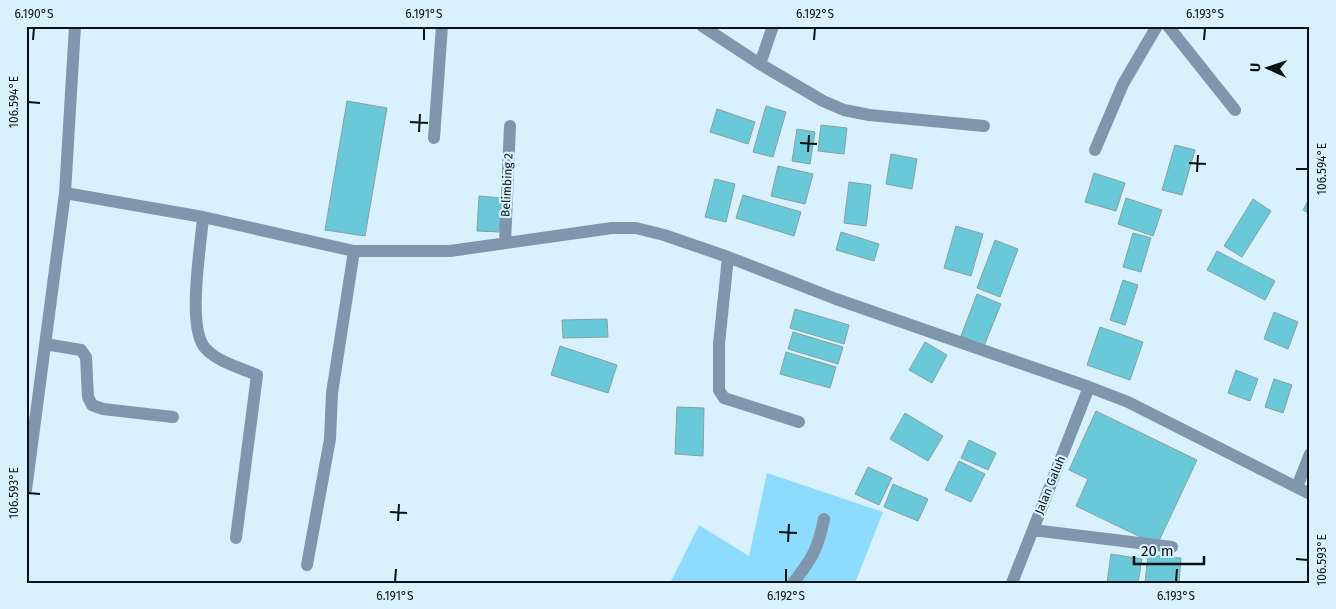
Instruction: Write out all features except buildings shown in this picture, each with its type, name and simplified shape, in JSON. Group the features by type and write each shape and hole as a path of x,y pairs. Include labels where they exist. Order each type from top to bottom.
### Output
{"street":[{"path":"26,490 65,193 75,26"},
{"path":"434,138 442,26"},
{"path":"702,26 760,64 823,101 844,110 869,115 984,126"},
{"path":"760,64 773,26"},
{"path":"1095,150 1123,84 1156,26"},
{"path":"1168,26 1234,110"},
{"name":"Belimbing 2","path":"505,243 510,126"},
{"path":"65,193 203,217 354,251 450,251 612,228 636,228 664,235 728,257 836,299 1128,402 1310,494"},
{"path":"203,217 195,311 198,334 205,349 218,358 257,375 236,538"},
{"path":"307,566 330,439 332,393 354,251"},
{"path":"728,257 719,344 719,390 724,398 799,422"},
{"path":"45,344 80,350 84,353 86,357 88,397 92,405 103,409 173,417"},
{"name":"Jalan Galuh","path":"1012,583 1089,387"},
{"path":"1297,486 1310,454"},
{"path":"794,583 810,561 820,540 824,519"},
{"path":"1033,530 1172,547"}],"shaded area":[{"path":"767,473 883,512 855,583 670,583 699,525 749,556"}]}
